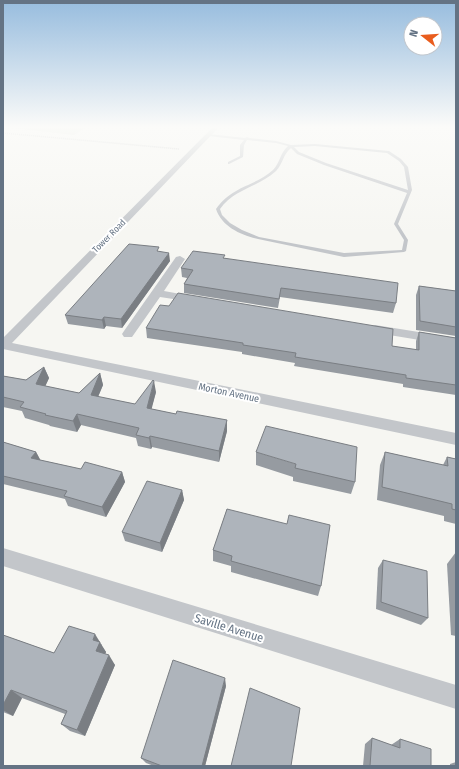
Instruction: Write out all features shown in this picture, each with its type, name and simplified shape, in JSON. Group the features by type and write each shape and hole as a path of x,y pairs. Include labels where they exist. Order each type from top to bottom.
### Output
{"street":[{"name":"Tower Road","path":"3,345 181,163"},
{"path":"128,334 180,259"},
{"path":"157,293 204,301"},
{"path":"362,327 456,342"},
{"name":"Morton Avenue","path":"3,345 456,439"},
{"name":"Saville Avenue","path":"3,557 456,697"}],"lane":[{"path":"280,163 274,172 234,193 220,206 219,212 240,231 267,241 344,255 404,251 406,240 396,224 409,192 406,167 402,163"},
{"path":"322,163 409,192"}],"building":[{"path":"129,244 159,247 157,251 169,253 121,319 104,317 102,320 65,315"},
{"path":"193,251 225,255 223,258 398,283 396,303 281,288 279,299 184,284 193,270 181,268"},
{"path":"419,286 456,291 456,327 420,321"},
{"path":"178,293 393,329 392,346 419,350 419,332 456,338 456,385 406,378 406,375 295,357 296,353 243,345 243,343 146,328 160,305 169,306"},
{"path":"44,367 36,384 79,393 100,373 91,395 135,404 153,380 147,408 176,414 177,411 227,420 219,451 150,436 149,438 136,435 139,428 77,414 73,421 45,415 46,414 20,407 24,402 3,397 3,376 26,380"},
{"path":"266,426 357,447 355,482 295,468 296,464 256,452"},
{"path":"3,442 36,452 31,458 81,469 85,462 122,472 102,507 64,496 67,491 3,476"},
{"path":"385,452 448,466 447,457 456,459 456,510 452,509 452,504 382,487"},
{"path":"147,481 182,490 160,543 122,532"},
{"path":"227,509 287,524 289,515 330,525 321,586 231,561 232,556 213,550"},
{"path":"383,560 427,571 428,618 381,602"},
{"path":"69,626 95,634 93,640 100,642 96,651 109,655 77,730 61,724 67,711 11,690 3,705 3,635 54,653"},
{"path":"173,660 225,678 202,766 162,766 141,758"},
{"path":"250,688 300,708 291,766 231,766"},
{"path":"372,738 400,748 400,739 431,749 431,766 370,766"}]}
